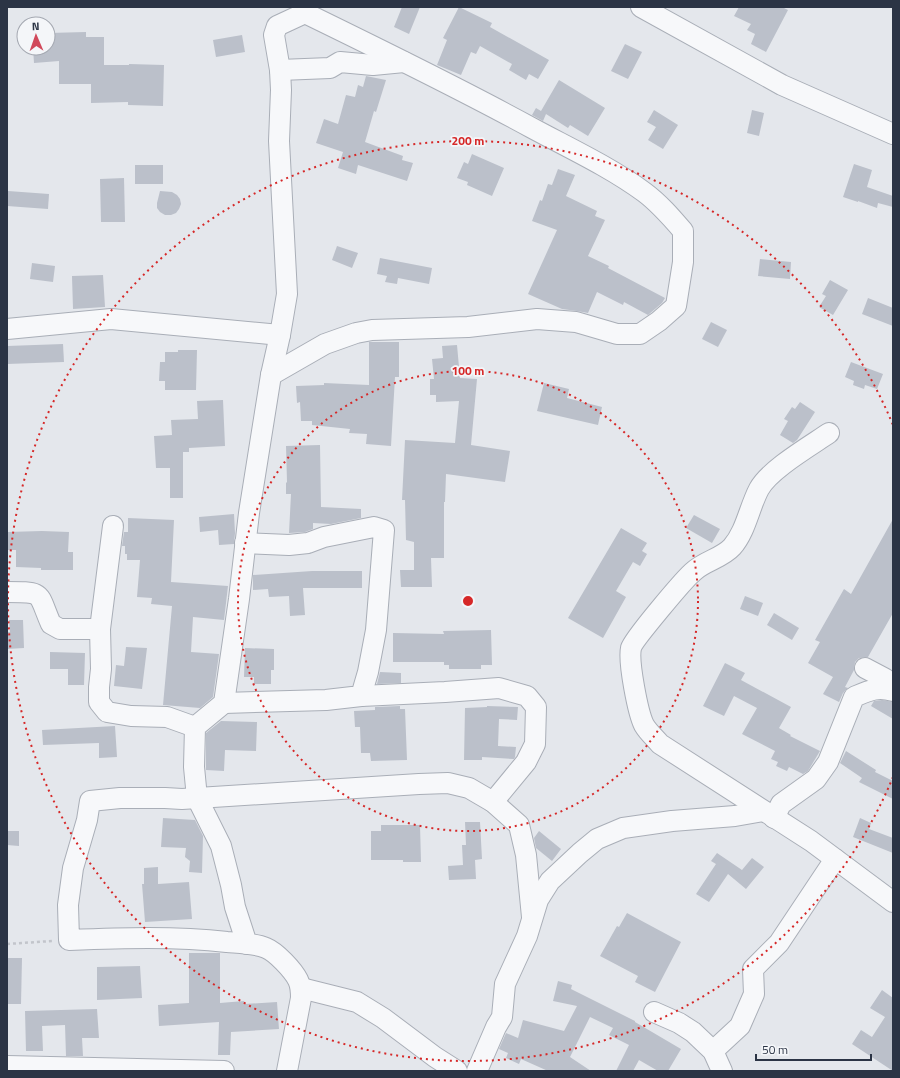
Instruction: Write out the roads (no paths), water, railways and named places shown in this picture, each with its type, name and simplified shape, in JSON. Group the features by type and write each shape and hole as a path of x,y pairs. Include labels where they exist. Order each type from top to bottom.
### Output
{"street":[{"path":"640,7 782,85 893,134"},
{"path":"224,704 245,544 271,375 287,294 279,141 281,90 280,70 274,36 277,26 306,10 596,162 645,193 665,211 683,231 683,262 676,306 659,321 640,334 617,334 576,322 537,319 468,327 372,330 356,333 325,344 271,375"},
{"path":"280,70 330,68 340,62 373,65 405,62"},
{"path":"7,329 111,319 280,335"},
{"path":"829,432 775,470 759,488 742,531 732,547 721,556 694,570 640,634 631,647 631,663 638,704 644,725 660,744 768,815 811,841 893,902"},
{"path":"112,526 100,629 101,669 99,702 107,712 131,716 167,717 195,727"},
{"path":"245,544 289,546 308,543 324,537 374,527 384,530 376,630 368,672 361,696"},
{"path":"7,592 31,592 38,595 43,602 51,624 60,629 100,629"},
{"path":"864,668 884,678 893,685"},
{"path":"195,727 224,704 326,700 361,696 499,688 527,696 536,707 535,744 526,762 493,802"},
{"path":"477,1071 496,1027 502,1017 504,984 527,936 538,900 550,880 597,839 623,828 672,821 768,815 816,779 828,762 854,697 870,690 883,688 893,691"},
{"path":"195,727 194,767 197,798 221,846 235,907 247,944"},
{"path":"287,1071 301,998 301,988 293,972 276,954 268,948 212,940 69,940 68,905 73,868 87,820 90,801 120,798 182,799 448,783 469,788 493,802 519,825 526,855 532,916"},
{"path":"713,1051 740,1026 754,994 752,969 779,942 835,859"},
{"path":"301,988 357,1002 383,1018 435,1057 457,1071"},
{"path":"654,1012 679,1023 688,1029 713,1051 722,1071"},
{"path":"7,1066 224,1071"}]}
